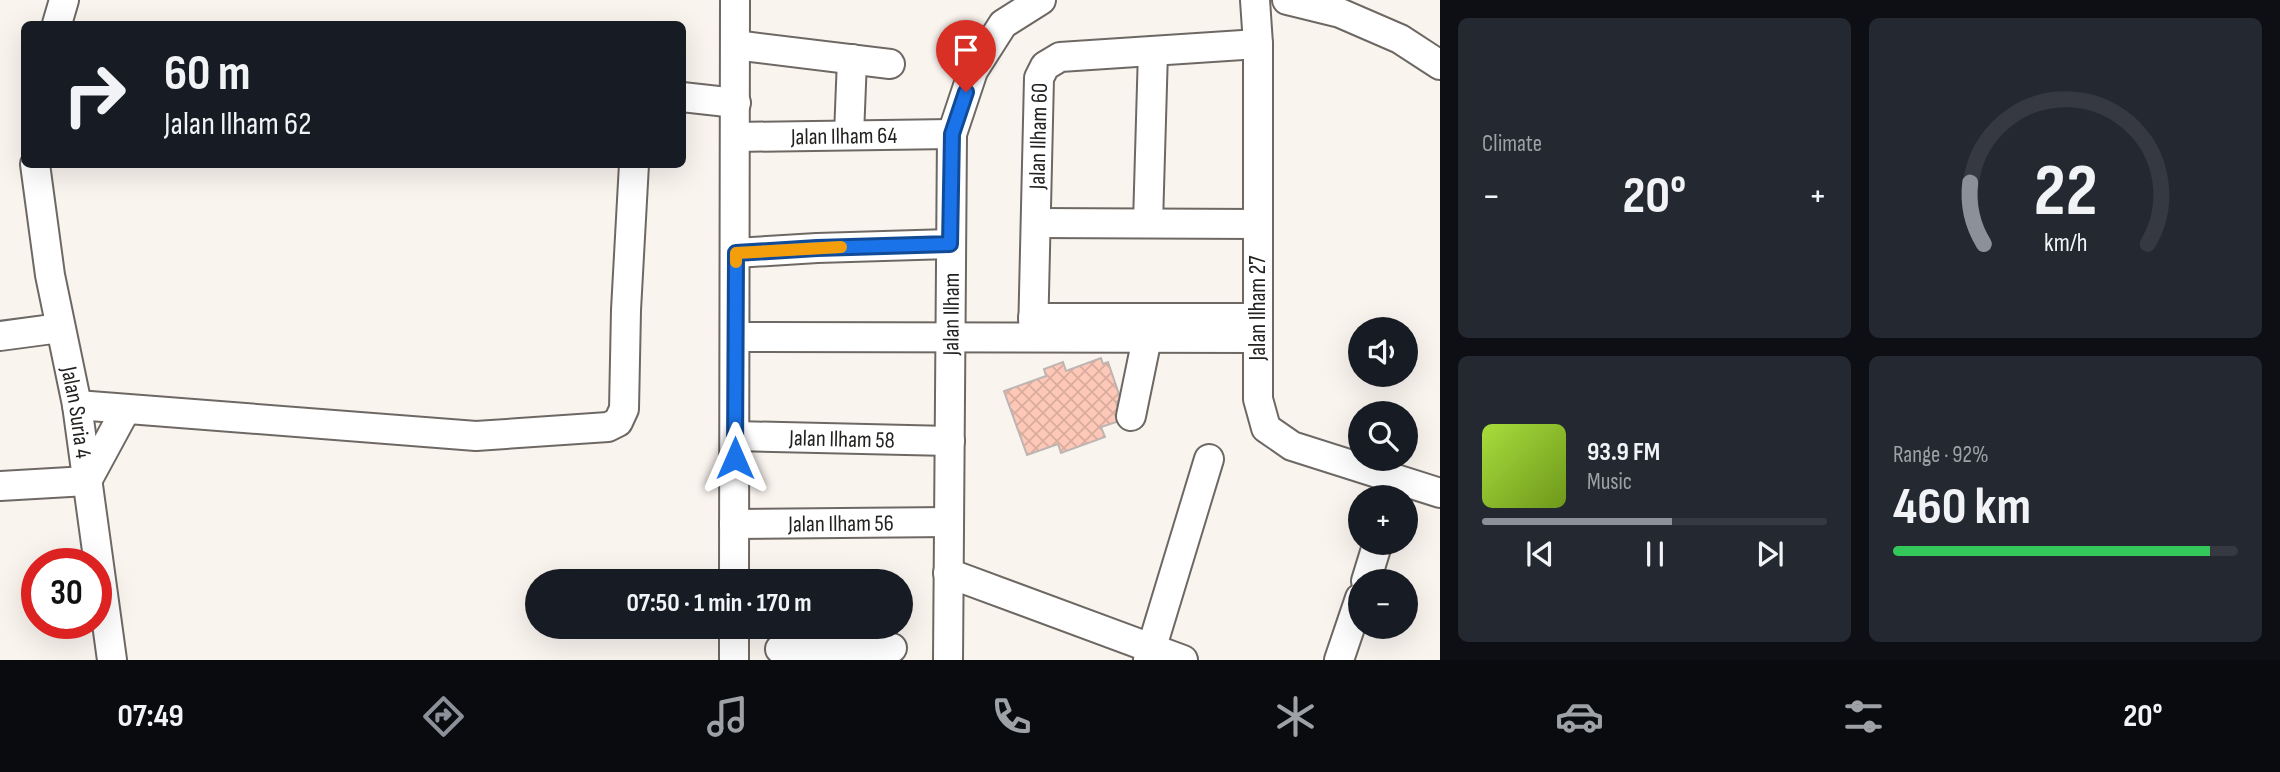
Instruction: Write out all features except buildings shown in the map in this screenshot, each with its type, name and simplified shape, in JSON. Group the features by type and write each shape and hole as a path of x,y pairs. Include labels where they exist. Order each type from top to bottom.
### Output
{"street":[{"path":"58,21 64,0"},
{"path":"734,569 736,137 723,102 735,44 735,0"},
{"name":"Jalan Ilham","path":"948,660 952,134 973,71 1003,24 1041,0"},
{"name":"Jalan Ilham 27","path":"1255,0 1258,44 1258,399 1266,428 1292,446 1386,485"},
{"path":"1287,0 1340,13 1400,39 1440,65"},
{"path":"735,44 890,64"},
{"name":"Jalan Ilham 60","path":"1033,328 1040,78 1045,66 1060,57 1258,44"},
{"path":"1148,223 1153,51"},
{"path":"849,135 852,59"},
{"path":"686,97 723,102"},
{"name":"Jalan Ilham 64","path":"736,137 952,134"},
{"name":"Jalan Suria 4","path":"36,168 50,275 77,405 112,660"},
{"path":"77,405 476,436 608,427 618,422 624,409 634,168"},
{"path":"1036,223 1257,224"},
{"path":"736,253 950,244"},
{"path":"0,336 60,328"},
{"path":"735,337 950,337 1033,328 1257,328"},
{"path":"1033,328 1147,338 1257,328"},
{"path":"1131,416 1147,338"},
{"path":"0,486 87,481 126,409"},
{"name":"Jalan Ilham 58","path":"735,436 950,441"},
{"path":"1150,654 1209,459"},
{"name":"Jalan Ilham 27","path":"1418,491 1440,493"},
{"name":"Jalan Ilham 56","path":"734,524 948,522"},
{"path":"948,573 1150,654 1183,660"},
{"path":"1339,660 1348,633"},
{"path":"734,639 734,660"},
{"path":"780,649 836,655 892,648"}],"slow traffic":[{"path":"736,262 736,253 841,247"}],"route":[{"path":"735,458 736,253 950,244 952,134 966,92"}]}
